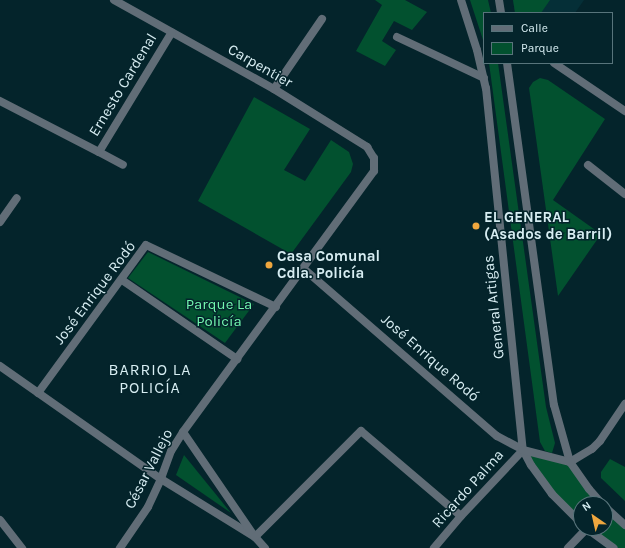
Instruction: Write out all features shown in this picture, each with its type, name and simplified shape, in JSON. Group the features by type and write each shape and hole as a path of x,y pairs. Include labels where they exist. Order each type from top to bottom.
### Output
{"street":[{"name":"Carpentier","path":"114,0 274,89 367,147 374,158 374,171"},
{"name":"General Artigas","path":"461,0 484,78 523,450 531,465 547,488 573,515"},
{"path":"499,0 501,12"},
{"path":"274,89 322,19"},
{"name":"Ernesto Cardenal","path":"99,152 172,32"},
{"path":"397,37 484,78"},
{"path":"507,64 554,405 570,462 595,496"},
{"path":"555,64 625,111"},
{"name":"Ernesto Cardenal","path":"0,101 124,165"},
{"path":"588,165 625,194"},
{"name":"César Vallejo","path":"120,548 148,507 162,479 171,451 183,432 304,269 374,171"},
{"path":"0,222 17,198"},
{"name":"José Enrique Rodó","path":"38,393 122,280 146,245 276,306"},
{"name":"José Enrique Rodó","path":"304,269 497,436 523,450 570,462"},
{"path":"122,280 237,359"},
{"path":"0,366 162,479 255,537"},
{"path":"570,462 592,449 600,441 625,404"},
{"path":"255,537 360,431 461,516"},
{"path":"183,432 255,537 265,548"},
{"name":"Ricardo Palma","path":"434,548 461,516 523,450"},
{"path":"613,514 625,525"},
{"path":"0,520 22,548"},
{"path":"568,548 579,536"},
{"path":"598,536 614,548"}],"shaded area":[{"path":"513,0 584,0 576,12 515,12"}],"green space":[{"path":"375,0 405,0 427,12 412,30 394,21 382,41 396,50 385,66 356,51 382,5"},
{"path":"470,0 488,0 491,12 483,12 483,40"},
{"path":"513,0 550,0 542,12 515,12"},
{"path":"489,64 498,64 546,407 555,443 552,453 545,451 540,442"},
{"path":"540,78 548,80 605,119 553,200 601,234 558,296 529,88 533,82"},
{"path":"254,97 310,129 284,170 305,181 331,140 349,152 353,164 351,172 291,254 198,201"},
{"name":"Parque La Policía","path":"148,252 254,304 225,343 128,278"},
{"path":"523,450 570,462 596,496 573,496 573,515 562,505"},
{"path":"184,455 231,513 176,475"},
{"path":"610,459 625,467 625,501 601,478 601,472"},
{"path":"613,514 625,525 625,548 614,548 597,536 613,536"}],"place":[{"name":"EL GENERAL (Asados de Barril)","path":"476,226"},
{"name":"Casa Comunal Cdla. Policía","path":"269,265"}],"district":[{"name":"BARRIO LA POLICÍA","path":"150,379"}]}
